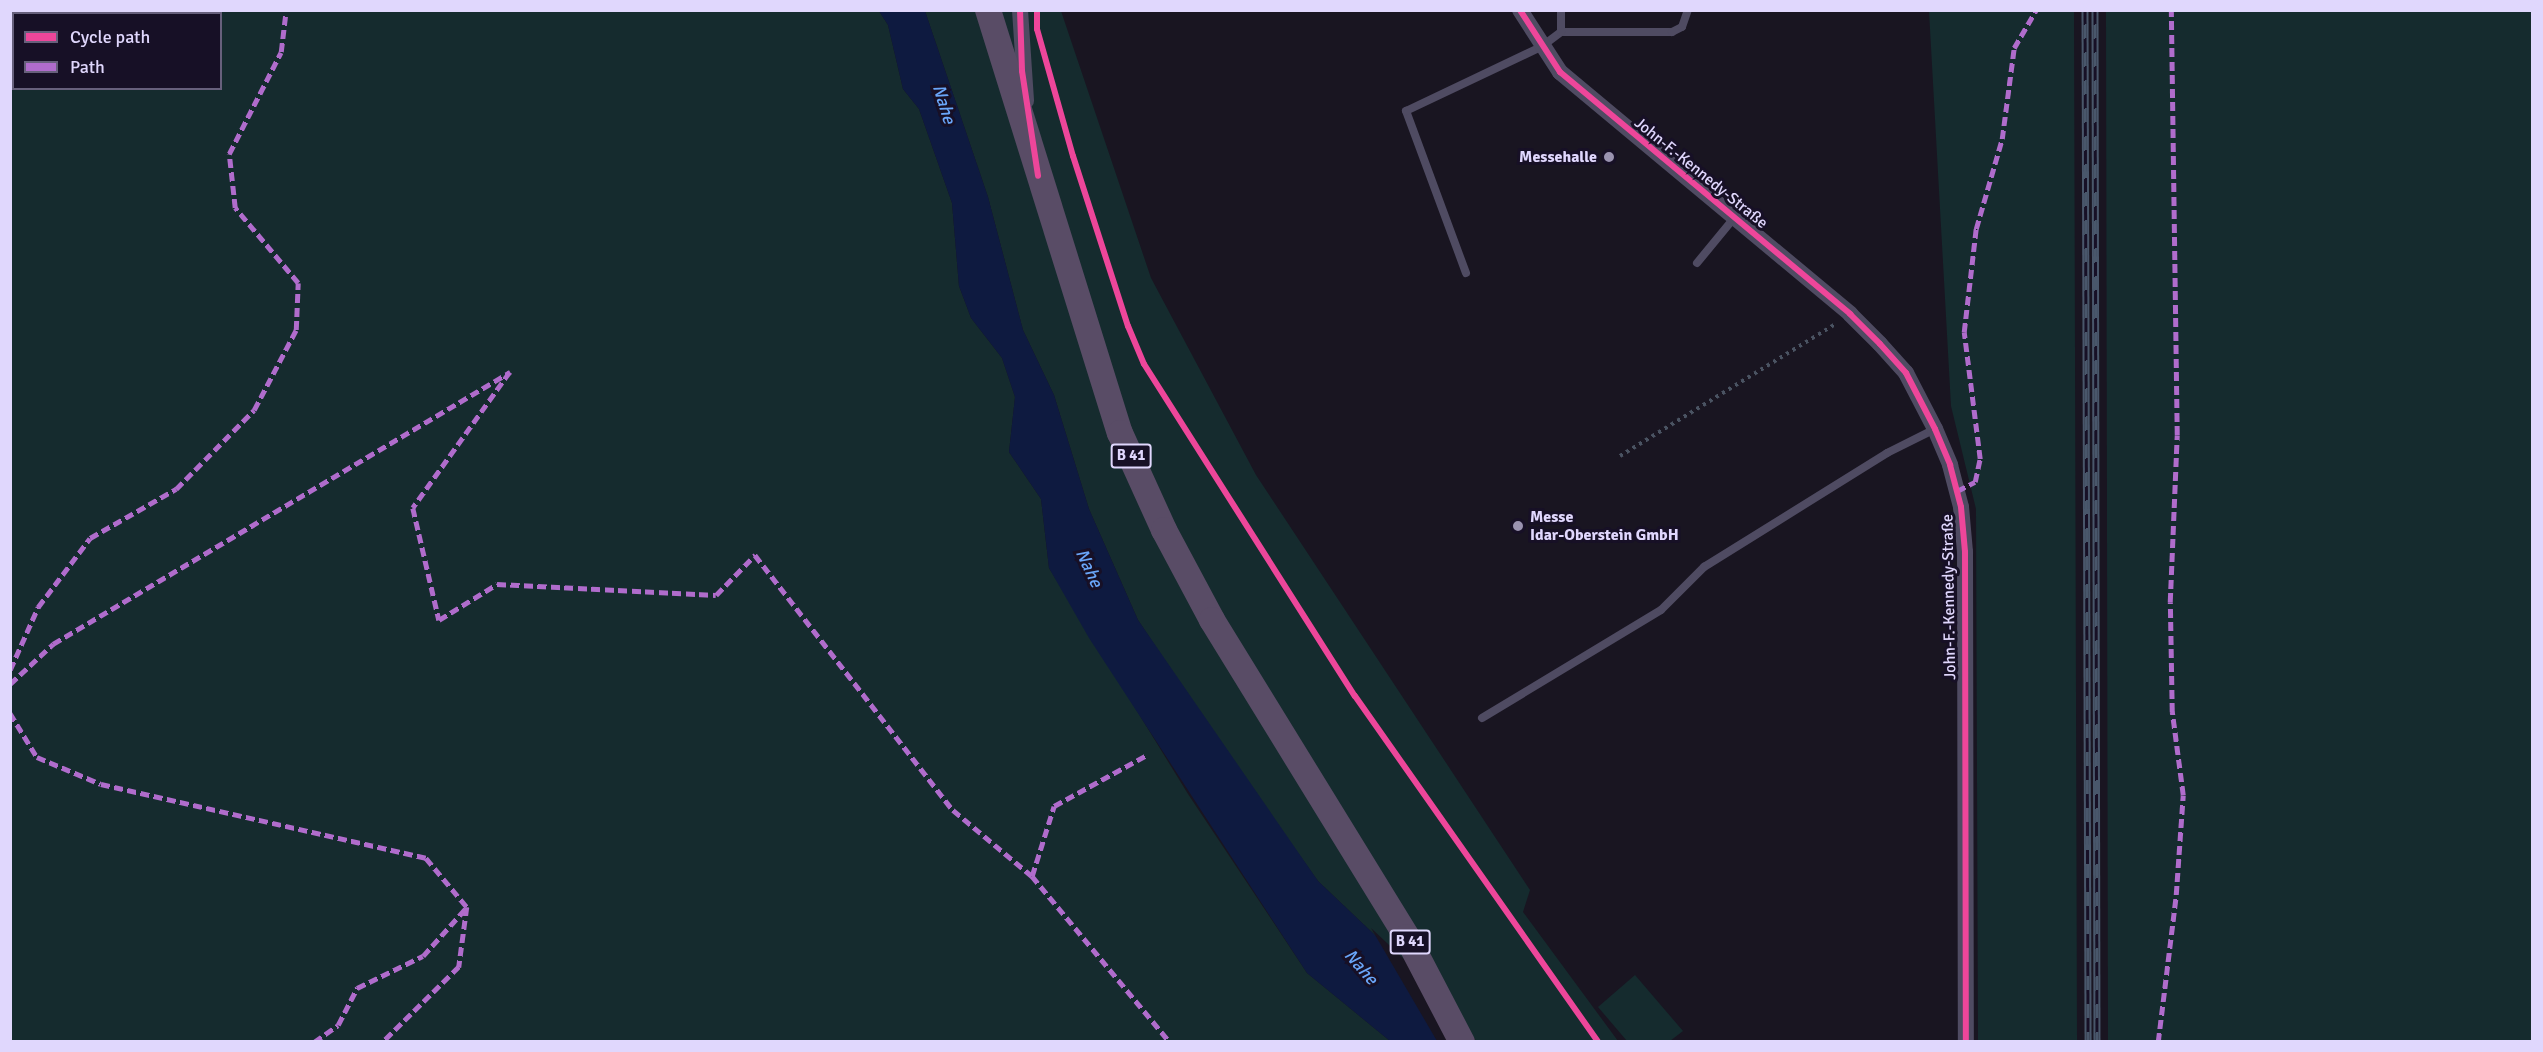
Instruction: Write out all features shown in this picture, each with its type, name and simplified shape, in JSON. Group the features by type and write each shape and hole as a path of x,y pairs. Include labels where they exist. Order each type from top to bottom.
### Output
{"main road":[{"name":"B 41","path":"988,10 1120,433 1164,530 1212,621 1407,937 1462,1041"}],"street":[{"path":"1020,10 1022,71 1038,176"},
{"name":"John-F.-Kennedy-Straße","path":"1520,10 1541,47 1560,72 1593,102 1850,314 1906,373 1935,429 1957,491 1965,552 1966,1041"}],"lane":[{"path":"1561,10 1561,32"},
{"path":"1466,273 1406,111 1541,47 1561,32 1672,33 1682,27 1688,10"},
{"path":"1696,263 1734,218"},
{"path":"1482,718 1661,610 1704,567 1887,453 1935,429"}],"path":[{"path":"1620,456 1850,314"}],"green space":[{"path":"10,11 879,11 888,25 903,89 919,109 952,203 959,286 971,318 1002,358 1015,397 1009,452 1041,499 1049,568 1188,794 1307,973 1390,1041 11,1041"},
{"path":"925,11 1061,11 1151,278 1256,475 1530,890 1523,912 1618,1041 1474,1041 1439,996 1318,881 1231,759 1138,620 1089,509 1054,395 1023,330 988,197"},
{"path":"1929,11 2074,11 2077,1041 1978,1041 1976,509 1951,406"},
{"path":"2106,11 2532,11 2532,1041 2108,1041"},
{"path":"1635,975 1683,1031 1670,1041 1627,1041 1598,1007"}],"water":[{"name":"Nahe","path":"879,11 925,11 988,197 1023,330 1054,395 1089,509 1138,620 1318,881 1439,996 1474,1041 1390,1041 1307,973 1089,638 1049,568 1041,499 1009,452 1015,397 1002,358 971,318 959,286 952,203 919,109 903,89 888,25"}],"pier":[{"path":"1371,928 1441,994 1477,1042 1437,1041"}],"railway":[{"path":"2085,10 2088,1042"},
{"path":"2095,10 2097,1042"}],"marked path":[{"path":"10,670 38,607 90,538 176,489 254,410 296,330 298,283 235,208 229,154 281,52 286,10"},
{"path":"1957,491 1975,482 1980,459 1964,332 1976,229 2002,139 2014,48 2036,10"},
{"path":"2158,1042 2176,895 2183,795 2172,712 2170,602 2177,435 2171,10"},
{"path":"10,684 53,644 510,372 413,508 439,620 497,584 716,595 755,555 953,810 1032,876 1170,1042"},
{"path":"10,713 37,757 101,784 426,858 467,907 459,967 383,1042"},
{"path":"1032,876 1054,806 1145,756"},
{"path":"314,1042 338,1025 357,988 423,956 467,907"}],"cycle path":[{"path":"1020,10 1022,71 1038,176"},
{"path":"1037,10 1037,29 1073,156 1128,326 1144,364 1355,696 1598,1042"},
{"path":"1520,10 1560,72 1850,314 1880,344 1906,373 1935,429 1950,465 1961,507 1965,552 1966,1042"}],"place":[{"name":"Messehalle","path":"1609,157"},
{"name":"Messe Idar-Oberstein GmbH","path":"1518,526"}]}
